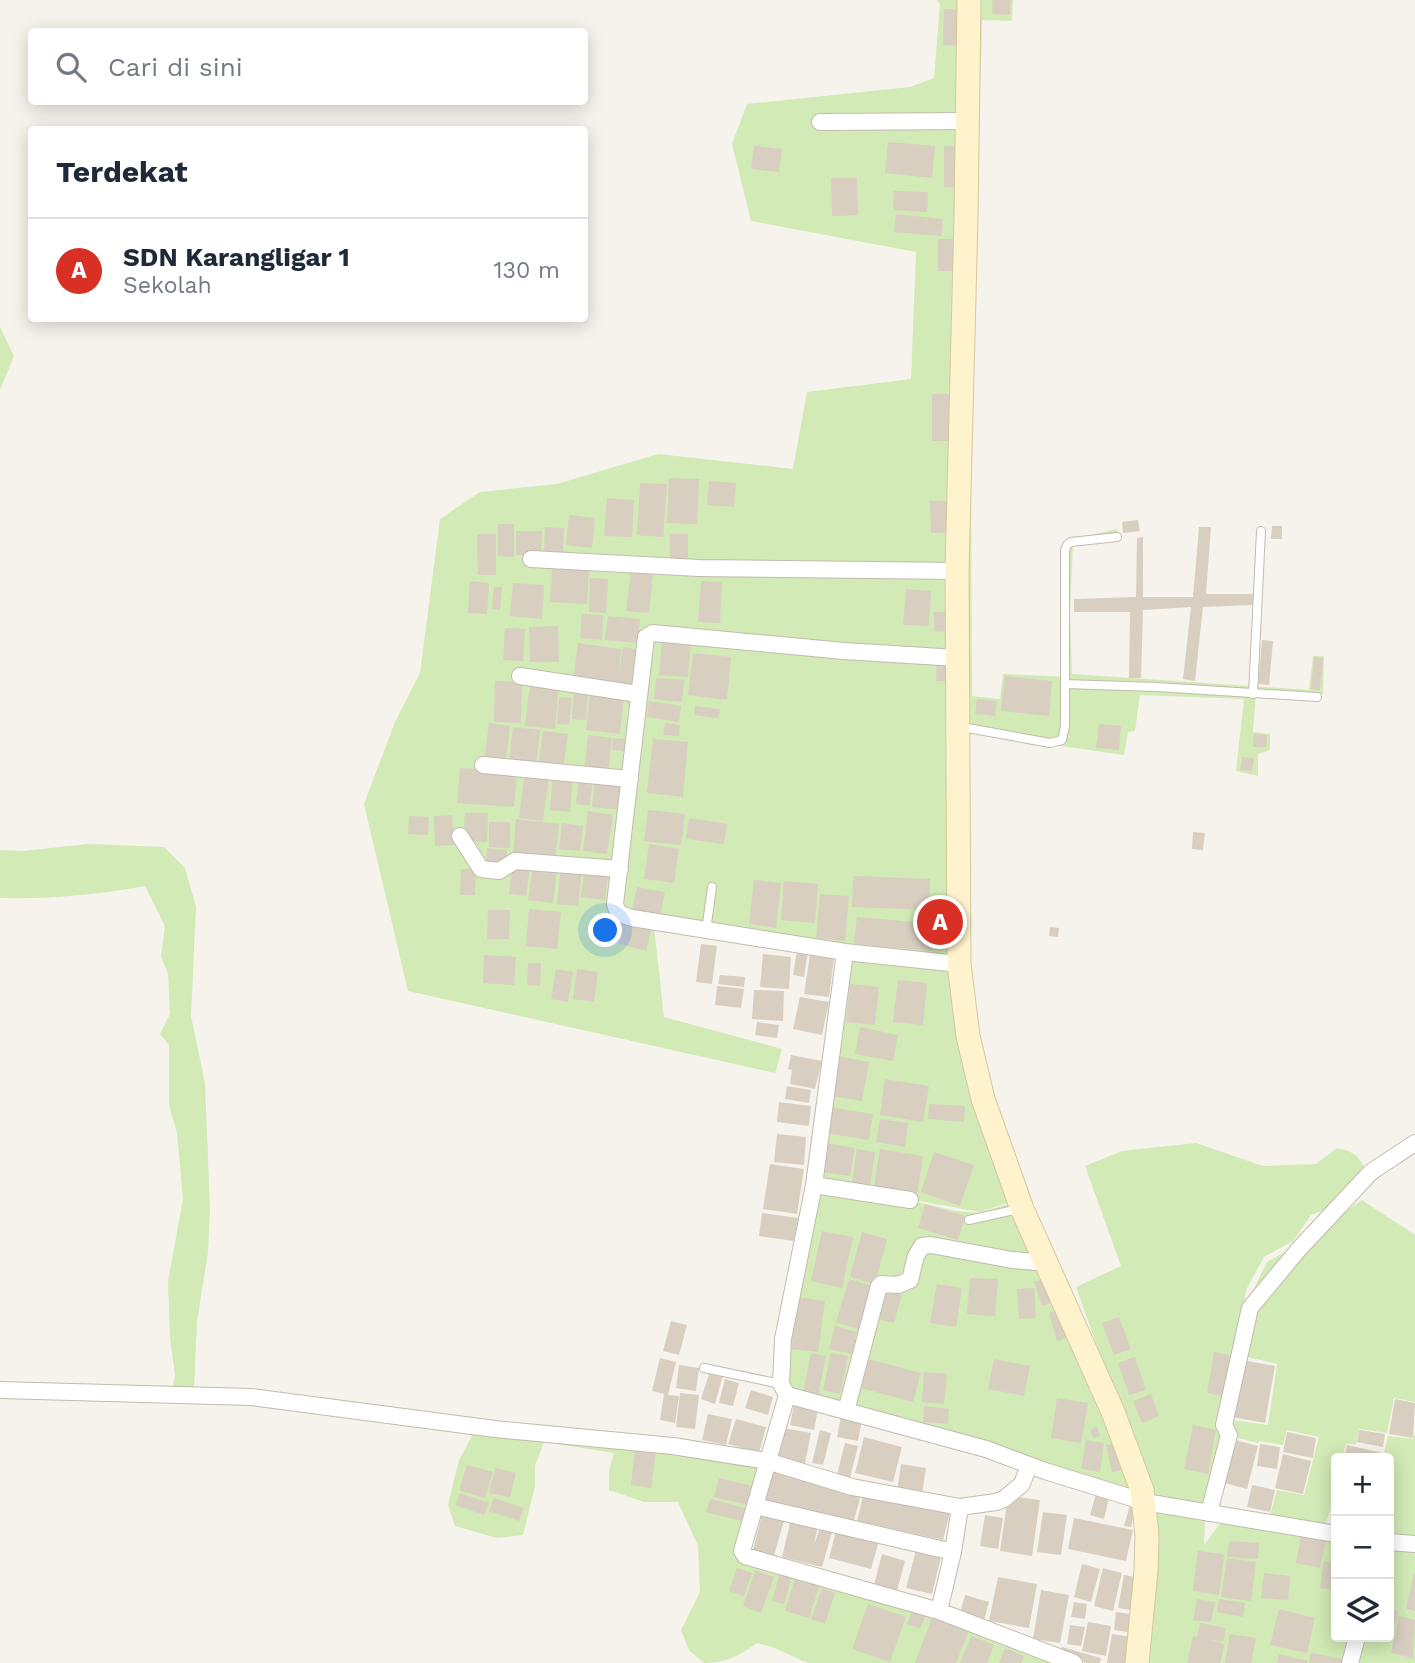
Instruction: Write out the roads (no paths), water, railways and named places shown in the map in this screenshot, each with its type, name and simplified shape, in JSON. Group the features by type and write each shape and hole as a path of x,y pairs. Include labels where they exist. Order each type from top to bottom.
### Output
{"street":[{"path":"969,0 957,571 959,964 968,1035 983,1099 1022,1209 1157,1505 1146,1571 1137,1663"},
{"path":"820,122 967,121"},
{"path":"531,559 699,568 957,571"},
{"path":"957,657 844,651 653,634 644,639 615,904 621,915 706,930 845,952 959,964"},
{"path":"520,676 638,694"},
{"path":"483,765 630,779"},
{"path":"460,836 481,869 499,871 515,861 620,869"},
{"path":"845,952 814,1185 783,1339 784,1390 755,1506 742,1545 746,1556 939,1611 1074,1663"},
{"path":"1209,1513 1229,1435 1224,1425 1250,1308 1299,1249 1371,1172 1415,1143"},
{"path":"814,1185 910,1200"},
{"path":"846,1410 876,1292 881,1284 898,1285 910,1280 916,1256 922,1246 931,1245 1012,1260 1047,1263"},
{"path":"0,1390 251,1397 495,1429 673,1446 767,1461 852,1487 960,1507 1004,1499 1022,1483 1029,1465"},
{"path":"784,1390 986,1449 1157,1505 1331,1533"},
{"path":"755,1506 953,1552"},
{"path":"939,1611 960,1507"},
{"path":"1394,1542 1415,1544"},
{"path":"1350,1663 1356,1642"}],"lane":[{"path":"1253,694 1261,531"},
{"path":"959,727 1058,743 1065,735 1067,545 1072,542 1117,537"},
{"path":"1065,684 1317,697"},
{"path":"706,930 712,887"},
{"path":"968,1220 1022,1209"},
{"path":"704,1368 784,1390"}],"place":[{"name":"SDN Karangligar 1","path":"940,922"}]}
